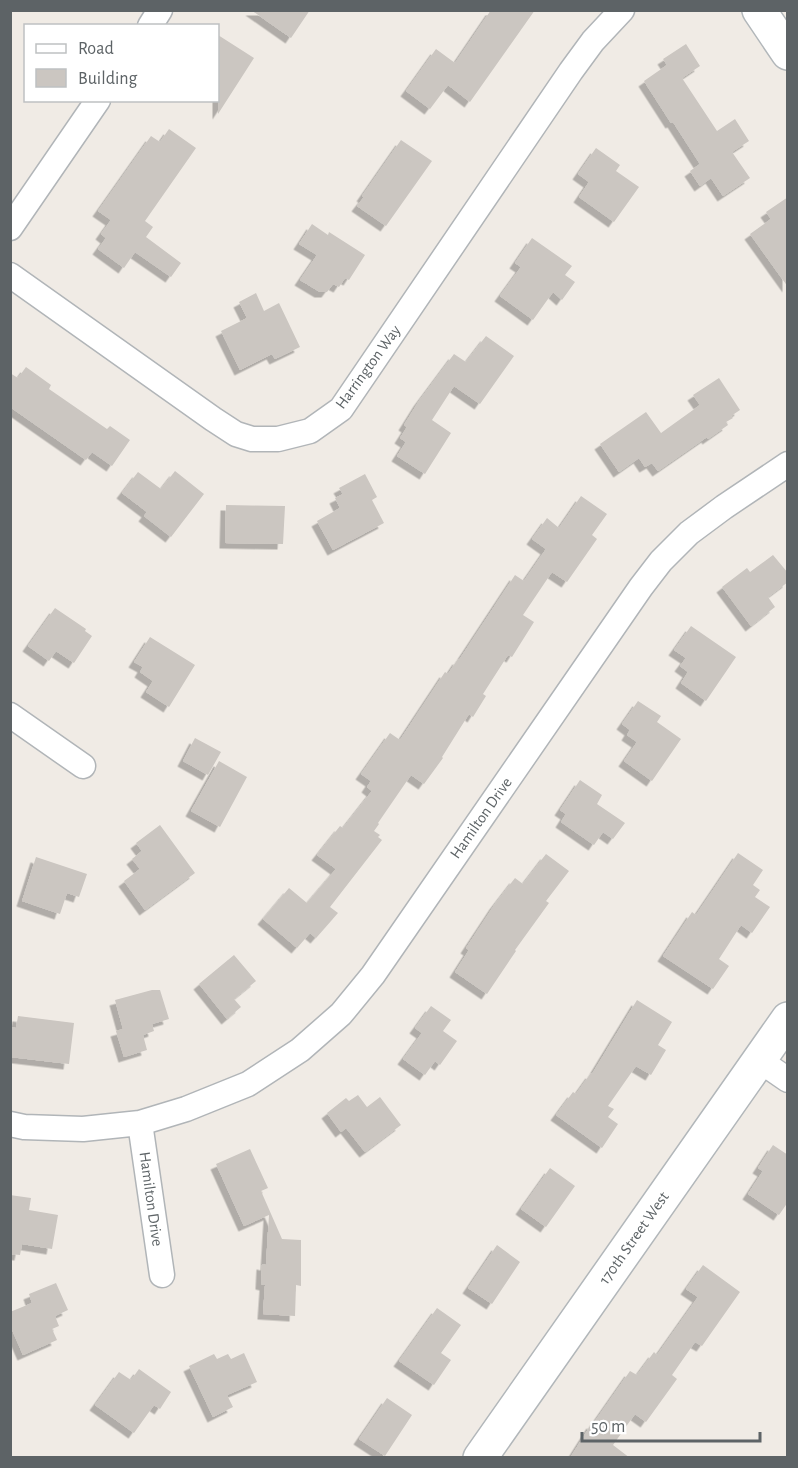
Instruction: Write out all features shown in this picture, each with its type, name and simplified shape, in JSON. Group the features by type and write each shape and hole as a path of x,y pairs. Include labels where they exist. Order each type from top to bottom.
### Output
{"street":[{"path":"151,24 160,10"},
{"name":"Harrington Way","path":"10,275 236,434 252,439 278,439 310,432 341,409 571,70 592,41 622,10"},
{"path":"759,10 788,52"},
{"path":"10,228 97,102"},
{"name":"Hamilton Drive","path":"10,1124 24,1127 83,1129 140,1123 186,1109 248,1084 300,1050 342,1014 373,975 661,561 688,533 788,464"},
{"path":"10,716 83,766"},
{"name":"170th Street West","path":"480,1458 788,1019"},
{"path":"759,1060 788,1080"},
{"name":"Hamilton Drive","path":"140,1123 162,1275"}],"building":[{"path":"251,10 310,10 291,38"},
{"path":"491,10 535,10 470,102 448,85 430,109 406,91 436,49 455,63"},
{"path":"219,36 254,58 218,114 219,102"},
{"path":"686,44 700,66 682,78 717,131 735,119 749,141 732,152 750,178 723,196 711,178 700,186 690,171 700,164 644,81 667,65 663,59"},
{"path":"169,129 196,148 145,221 153,227 146,237 181,263 171,277 135,252 124,268 98,249 106,238 101,234 111,220 98,211 151,136 160,142"},
{"path":"401,140 432,161 386,226 357,206"},
{"path":"596,148 620,165 616,171 639,187 614,222 579,197 589,182 578,174"},
{"path":"788,197 788,287 750,234 771,219 766,212"},
{"path":"312,224 365,255 349,280 345,278 339,287 333,284 327,292 320,292 300,280 317,255 299,244"},
{"path":"532,238 572,266 565,275 575,282 562,300 553,292 533,320 500,296 521,267 515,263"},
{"path":"256,293 264,311 279,303 300,347 275,359 272,354 240,370 221,331 247,318 239,302"},
{"path":"486,336 514,356 480,404 454,386 432,420 451,433 425,474 397,456 406,442 400,438 407,427 404,425 454,354 466,362"},
{"path":"26,367 51,385 49,389 107,429 110,426 130,440 112,466 92,452 86,460 10,407 10,373 18,378"},
{"path":"719,378 740,410 726,422 728,425 658,471 652,463 645,467 639,458 619,472 600,444 646,412 661,433 700,405 693,395"},
{"path":"175,471 204,494 171,537 144,516 147,512 122,493 138,472 161,489"},
{"path":"365,474 377,497 372,500 384,523 333,550 317,521 340,508 335,498 343,494 339,488"},
{"path":"581,496 607,514 592,535 597,539 567,582 552,572 523,615 534,622 512,657 508,655 483,694 486,696 473,717 469,714 443,758 424,784 411,775 374,831 380,835 378,837 382,840 330,907 338,913 316,938 310,933 297,948 263,919 289,888 307,903 336,869 317,855 340,826 343,828 372,791 367,787 371,781 361,774 390,733 400,740 445,672 448,674 459,660 515,575 524,581 546,549 532,539 547,518 559,528"},
{"path":"226,505 285,506 283,544 225,543"},
{"path":"773,555 788,573 788,582 768,597 775,607 751,626 722,587 747,568 750,572"},
{"path":"55,608 86,629 85,631 92,636 74,663 56,651 49,661 28,646"},
{"path":"691,626 736,657 706,701 681,683 688,672 680,666 686,658 674,650"},
{"path":"150,637 195,665 169,707 146,692 153,681 140,672 143,667 134,662"},
{"path":"638,701 661,716 657,722 681,739 652,781 624,761 637,742 627,735 630,730 622,724"},
{"path":"195,738 221,752 208,775 183,761"},
{"path":"219,761 247,777 220,827 191,811"},
{"path":"580,780 602,795 597,804 625,823 613,839 603,832 594,845 561,822 566,814 560,810"},
{"path":"160,825 195,873 145,910 124,881 140,869 132,859 142,851 136,843"},
{"path":"738,853 763,870 753,885 760,890 755,897 770,907 752,933 741,925 719,959 729,966 713,989 663,956 692,912 696,915"},
{"path":"546,854 569,871 546,901 549,903 487,994 455,972 469,950 466,948 515,878 523,884"},
{"path":"36,857 87,874 79,897 67,893 60,914 22,901"},
{"path":"234,955 256,981 234,999 241,1007 227,1019 199,984"},
{"path":"160,990 169,1019 152,1024 154,1031 143,1035 147,1050 124,1057 116,1031 123,1029 115,1000"},
{"path":"637,1000 672,1022 658,1045 666,1050 651,1075 636,1066 608,1106 614,1109 608,1117 618,1124 602,1148 556,1115 573,1092 576,1094 592,1074"},
{"path":"431,1006 451,1020 443,1031 457,1041 440,1065 435,1061 425,1075 403,1059 422,1033 415,1028"},
{"path":"18,1016 74,1023 69,1064 10,1057 10,1027 16,1028"},
{"path":"358,1095 367,1107 380,1097 401,1125 365,1152 346,1128 341,1132 327,1113 346,1098 349,1101"},
{"path":"773,1145 788,1155 788,1202 779,1215 748,1194 763,1171 758,1168"},
{"path":"250,1149 268,1188 261,1191 282,1239 301,1240 301,1286 296,1285 295,1316 263,1314 265,1285 261,1284 262,1264 266,1265 269,1215 244,1226 216,1164"},
{"path":"550,1168 575,1186 546,1227 521,1209"},
{"path":"10,1195 31,1198 29,1210 58,1215 52,1249 22,1244 20,1255 10,1254"},
{"path":"497,1245 520,1262 492,1304 468,1288"},
{"path":"703,1265 740,1292 702,1346 695,1342 672,1375 677,1379 646,1422 635,1414 613,1445 630,1458 570,1458 630,1371 637,1375 654,1352 657,1355 698,1297 686,1289"},
{"path":"56,1283 68,1310 55,1316 59,1326 52,1329 57,1340 23,1355 10,1325 10,1312 32,1303 29,1294"},
{"path":"437,1308 461,1325 441,1353 451,1360 434,1385 399,1361"},
{"path":"244,1353 257,1382 227,1395 233,1407 213,1417 189,1366 214,1354 217,1359 228,1354 231,1359"},
{"path":"139,1369 171,1392 160,1409 154,1405 134,1433 95,1405 119,1372 131,1380"},
{"path":"387,1398 412,1415 385,1456 359,1439"}]}
